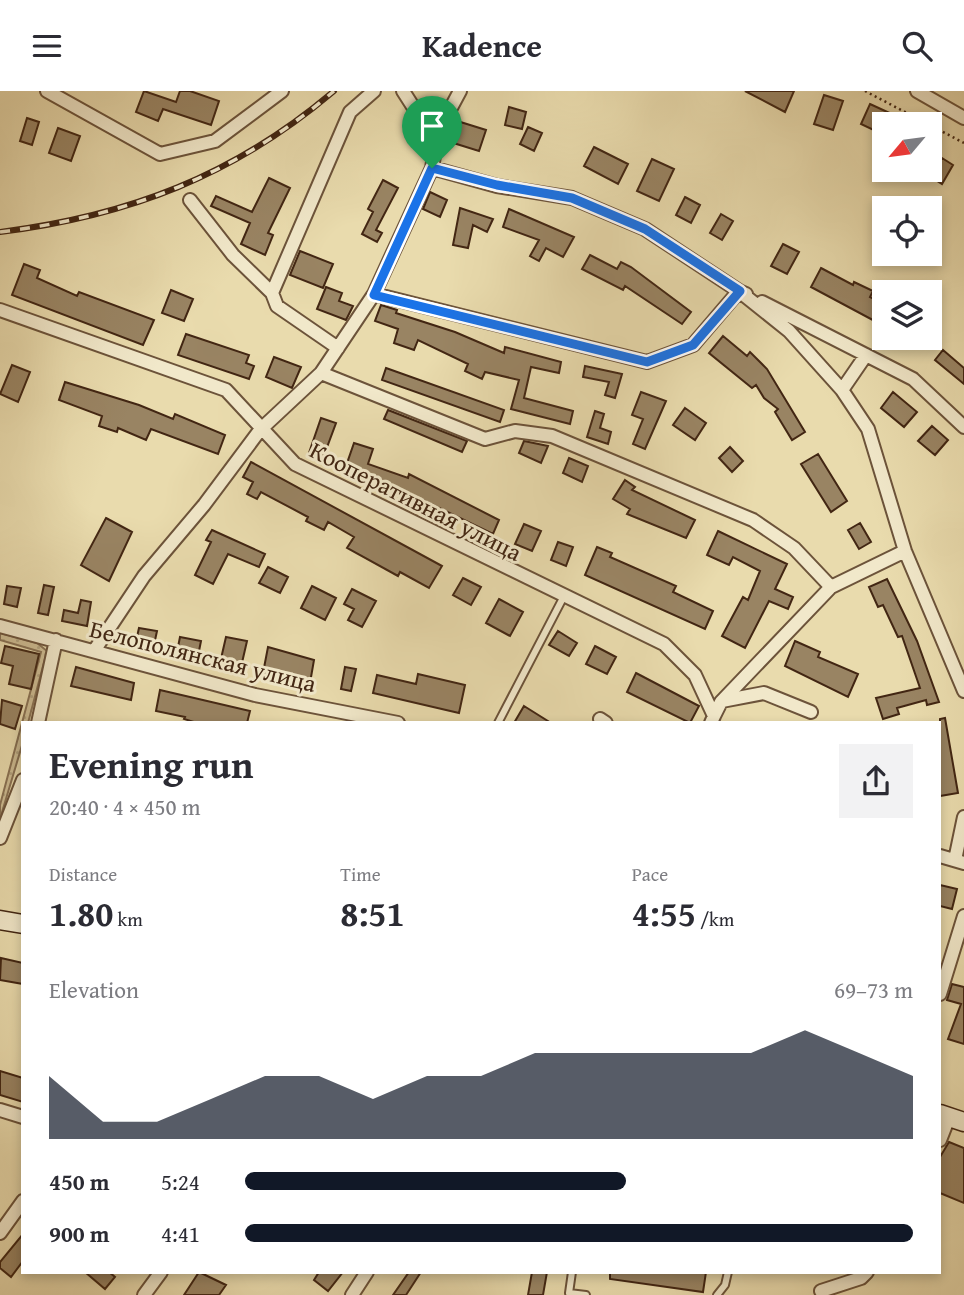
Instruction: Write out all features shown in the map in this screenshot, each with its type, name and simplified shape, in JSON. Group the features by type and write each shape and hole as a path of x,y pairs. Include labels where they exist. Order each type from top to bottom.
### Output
{"street":[{"path":"48,91 160,154 215,141 282,91"},
{"path":"272,293 350,112 374,91"},
{"path":"403,91 412,105 438,132"},
{"path":"94,651 144,576 204,505 260,430 321,373 374,295 432,168 438,132 460,91"},
{"path":"917,91 964,118"},
{"path":"432,168 497,185 572,198 645,229 740,291 789,331 842,390 868,429 905,551 964,691"},
{"path":"190,200 233,255 272,293 277,306 338,348"},
{"path":"374,295 647,362 693,345 740,291"},
{"path":"740,291 914,379 964,427"},
{"name":"Кооперативная улица","path":"0,310 226,390 260,430 295,464 563,598 664,644 695,675 713,719"},
{"path":"842,390 866,355"},
{"path":"321,373 485,439 515,431 552,436 753,520 794,548 831,587"},
{"path":"713,719 721,702 831,587 905,551"},
{"name":"Белополянская улица","path":"0,626 255,695 388,721"},
{"path":"38,721 56,640"},
{"path":"721,702 764,693 811,712"},
{"path":"0,838 21,785"},
{"path":"941,856 960,862 964,817"},
{"path":"941,991 964,916"},
{"path":"0,920 21,924"},
{"path":"0,1110 21,1116"},
{"path":"941,1138 951,1117"},
{"path":"0,1233 21,1204"},
{"path":"144,1295 160,1274"},
{"path":"352,1295 366,1274"},
{"path":"821,1291 861,1278 865,1274"}],"lane":[{"path":"499,721 563,598"},
{"path":"572,1274 569,1293 586,1295"},
{"path":"717,1295 725,1285 728,1274"}],"path":[{"path":"865,91 964,143"}],"shaded area":[{"path":"0,633 37,643 47,651 29,721 23,721 41,652 0,640"},
{"path":"21,727 21,749 0,819 0,805"}],"building":[{"path":"144,91 176,102 180,91 190,91 219,101 211,125 163,109 158,121 136,112"},
{"path":"745,91 794,91 785,112"},
{"path":"824,95 843,101 833,130 814,124"},
{"path":"870,104 887,112 872,112 872,129 861,124"},
{"path":"509,107 526,112 522,129 505,125"},
{"path":"27,118 39,122 32,145 20,141"},
{"path":"454,120 486,130 479,151 447,141"},
{"path":"528,127 542,133 534,151 520,144"},
{"path":"58,128 80,136 71,161 49,153"},
{"path":"594,147 628,164 618,184 584,166"},
{"path":"942,158 953,165 942,184 939,182 942,182"},
{"path":"652,159 674,169 659,201 637,191"},
{"path":"269,178 290,188 268,233 273,235 265,255 241,244 250,223 211,206 216,196 252,212"},
{"path":"383,180 398,188 376,230 382,233 377,242 362,234 373,212 368,209"},
{"path":"430,192 447,200 440,217 423,209"},
{"path":"685,197 700,205 691,223 676,215"},
{"path":"460,208 493,219 487,232 473,225 468,248 453,245"},
{"path":"509,209 574,237 563,257 546,248 539,261 530,256 539,240 503,227"},
{"path":"721,214 733,221 722,240 710,233"},
{"path":"783,244 799,252 787,274 771,266"},
{"path":"300,251 333,264 323,288 290,275"},
{"path":"590,255 617,269 621,262 631,267 691,312 682,324 625,286 623,290 582,269"},
{"path":"24,264 40,270 37,278 77,296 79,292 154,320 143,345 12,295"},
{"path":"821,268 853,285 854,282 872,291 872,320 811,287"},
{"path":"326,287 342,293 339,301 353,306 346,320 317,309"},
{"path":"171,290 193,299 184,321 162,313"},
{"path":"381,305 504,353 505,347 561,362 559,373 531,367 524,398 573,411 570,424 511,409 519,380 485,372 482,379 465,371 468,364 418,340 414,350 394,343 398,329 375,321"},
{"path":"186,334 249,355 246,363 254,366 249,379 178,355"},
{"path":"723,336 747,356 750,352 767,369 805,432 792,440 775,412 778,409 764,398 756,385 752,388 709,353"},
{"path":"943,350 964,368 964,384 935,360"},
{"path":"274,357 301,367 292,388 266,377"},
{"path":"12,365 30,372 18,402 0,394"},
{"path":"585,366 622,374 615,398 605,395 609,382 583,377"},
{"path":"386,368 504,410 500,422 382,380"},
{"path":"65,382 139,405 173,419 175,414 225,435 218,454 151,429 146,440 118,428 117,432 99,426 102,416 59,400"},
{"path":"641,392 666,401 645,449 633,444 643,419 632,415"},
{"path":"893,392 917,412 904,427 881,408"},
{"path":"685,408 706,423 695,440 673,425"},
{"path":"388,410 467,441 462,452 384,419"},
{"path":"595,411 604,414 600,428 611,432 608,444 587,437"},
{"path":"321,418 336,423 323,458 309,453"},
{"path":"932,426 948,440 935,455 918,441"},
{"path":"524,441 548,446 541,463 519,453"},
{"path":"354,443 373,449 368,464 408,478 409,474 499,520 493,534 392,485 345,469"},
{"path":"730,447 743,461 732,472 719,458"},
{"path":"818,454 847,501 831,512 801,464"},
{"path":"569,458 588,466 582,482 563,473"},
{"path":"251,462 442,566 429,588 400,572 398,576 347,548 354,537 328,522 324,530 306,521 308,517 261,492 257,499 247,494 253,482 243,477"},
{"path":"625,480 635,487 632,490 695,520 686,538 627,514 630,509 613,499"},
{"path":"106,518 132,532 109,581 81,565"},
{"path":"860,523 871,542 859,549 848,530"},
{"path":"524,524 541,531 532,551 515,544"},
{"path":"212,530 265,554 259,567 228,554 213,584 195,575 211,542 206,540"},
{"path":"718,531 787,564 775,589 793,597 788,609 769,601 745,648 722,636 743,597 748,600 760,571 733,557 729,565 707,555"},
{"path":"558,542 573,547 566,566 551,560"},
{"path":"597,547 612,553 610,557 676,586 673,592 713,611 705,629 585,575"},
{"path":"268,567 288,577 280,593 259,583"},
{"path":"463,578 481,587 471,605 453,595"},
{"path":"887,579 917,641 939,702 927,705 926,700 897,708 899,714 883,719 876,698 920,688 902,636 898,637 883,605 878,607 869,587"},
{"path":"44,585 54,587 48,615 38,613"},
{"path":"7,586 21,588 17,607 4,604"},
{"path":"312,586 336,598 325,620 301,608"},
{"path":"352,589 376,601 362,627 348,620 354,609 344,604"},
{"path":"499,599 523,612 510,636 486,623"},
{"path":"81,600 91,602 87,626 62,621 64,610 78,613"},
{"path":"139,628 157,631 154,645 136,641"},
{"path":"558,631 577,643 569,656 549,645"},
{"path":"180,637 201,641 198,656 177,652"},
{"path":"226,637 247,641 241,667 220,663"},
{"path":"795,641 820,652 818,657 858,674 848,697 785,666"},
{"path":"5,646 39,654 31,689 9,684 13,666 1,663"},
{"path":"595,646 616,657 607,674 586,664"},
{"path":"268,647 314,660 310,683 263,673"},
{"path":"76,667 134,683 131,700 71,686"},
{"path":"345,667 356,669 351,691 341,689"},
{"path":"636,673 699,706 691,721 686,721 627,692"},
{"path":"418,674 465,685 459,713 373,693 377,675 416,684"},
{"path":"160,690 250,711 248,721 190,721 184,719 185,717 156,711"},
{"path":"2,700 22,706 15,729 0,724"},
{"path":"524,706 548,721 515,721"},
{"path":"945,718 958,793 941,796 941,721 940,719"},
{"path":"941,885 957,889 952,909 941,906"},
{"path":"1,958 21,963 21,984 0,980"},
{"path":"952,984 964,987 964,1044 948,1039 961,1004 947,1000"},
{"path":"0,1071 21,1077 21,1101 0,1095"},
{"path":"949,1142 964,1148 964,1203 941,1193 941,1155"},
{"path":"21,1236 21,1264 11,1277 0,1268 0,1262"},
{"path":"87,1274 111,1274 115,1277 105,1289"},
{"path":"198,1274 226,1285 219,1295 184,1295"},
{"path":"318,1274 341,1274 328,1291 314,1280"},
{"path":"408,1274 420,1274 406,1295 393,1295"},
{"path":"532,1274 547,1274 543,1295 528,1295"},
{"path":"610,1274 706,1274 703,1292 610,1279"}],"railway":[{"path":"0,232 92,215 136,203 178,187 258,147 334,91"}],"route":[{"path":"432,168 497,185 572,198 645,229 740,291 693,345 647,362 374,295 432,168"}]}
